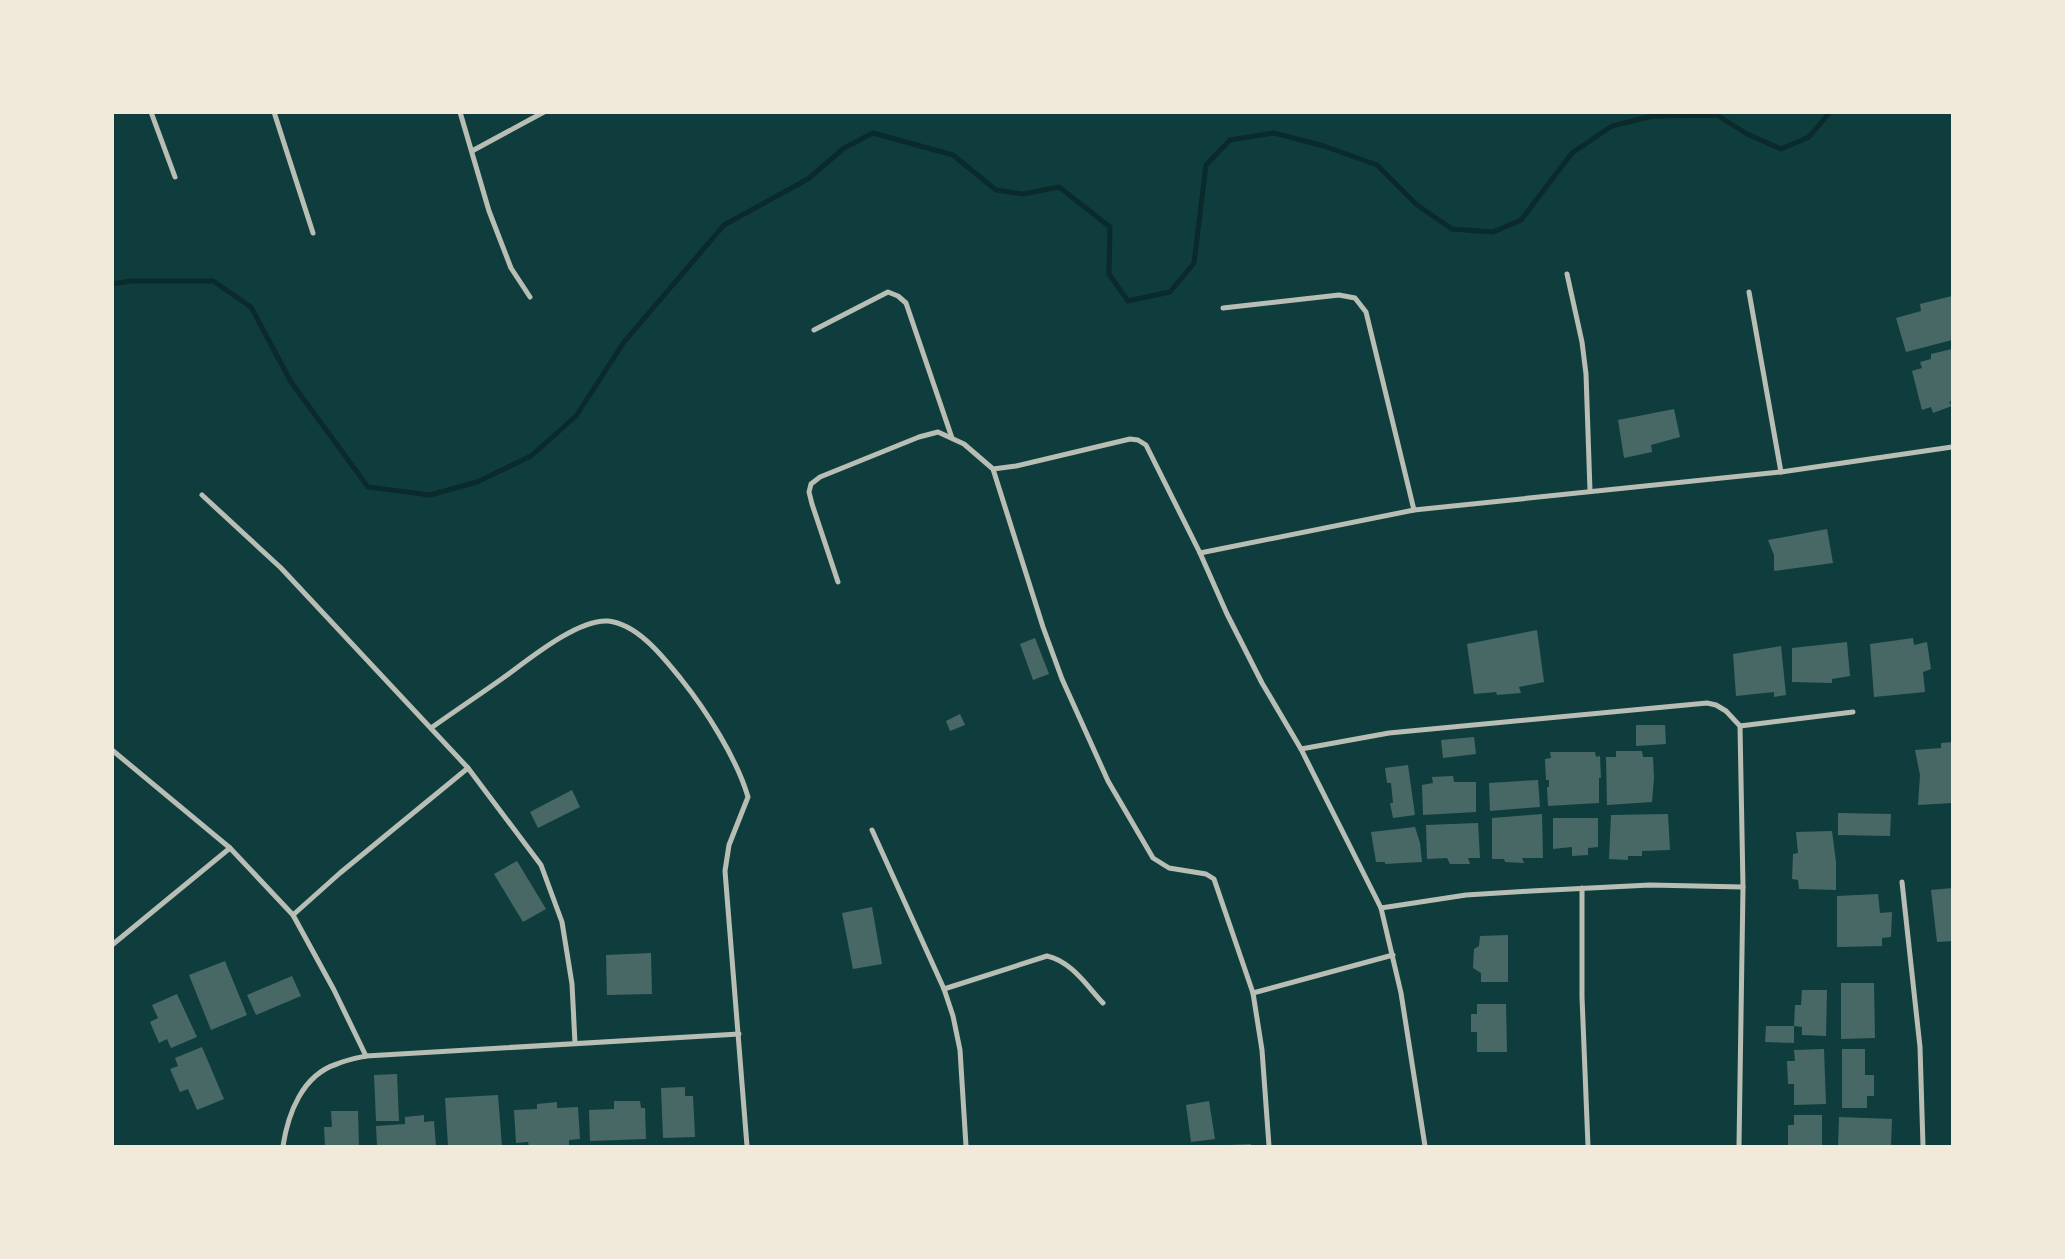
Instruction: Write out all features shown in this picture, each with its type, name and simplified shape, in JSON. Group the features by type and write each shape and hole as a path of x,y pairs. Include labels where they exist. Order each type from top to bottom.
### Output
{"street":[{"path":"151,112 175,178"},
{"path":"274,112 313,233"},
{"path":"460,112 489,211 512,268 530,296"},
{"path":"472,151 544,112"},
{"path":"1567,274 1582,342 1586,374 1590,491"},
{"path":"814,330 888,292 898,296 906,303 952,438"},
{"path":"1749,292 1781,472"},
{"path":"1223,308 1339,295 1355,298 1366,312 1414,510"},
{"path":"838,582 809,492 811,484 820,477 919,437 938,432 964,444 993,469 1043,626 1062,678 1108,782 1153,858 1169,868 1206,874 1214,879 1253,993 1262,1050 1269,1146"},
{"path":"993,469 1016,466 1130,439 1138,440 1146,445 1262,684 1301,749 1381,908 1393,955 1412,1056 1425,1146"},
{"path":"1200,553 1414,510 1781,472 1952,446"},
{"path":"202,495 281,568 468,768 541,865 562,922 572,984 575,1042"},
{"path":"431,728 560,638 591,624 608,621 626,627 646,640 661,654 703,709 738,770 748,797 729,845 725,871 748,1146"},
{"path":"1301,749 1389,733 1707,704 1716,705 1726,711 1740,726 1743,887 1739,1146"},
{"path":"1740,726 1853,712"},
{"path":"112,750 230,848 293,915 334,990 366,1056"},
{"path":"293,915 340,873 468,768"},
{"path":"872,830 944,990 953,1016 960,1050 966,1146"},
{"path":"112,945 230,848"},
{"path":"1902,882 1920,1047 1923,1146"},
{"path":"1381,908 1466,895 1582,888 1650,885 1743,887"},
{"path":"1582,888 1582,997 1588,1146"},
{"path":"1253,993 1393,955"},
{"path":"944,990 1047,956 1056,957 1070,968 1103,1003"},
{"path":"283,1146 286,1127 301,1091 316,1074 335,1064 366,1056 575,1042 739,1034"}],"building":[{"path":"1952,296 1952,340 1906,352 1896,318 1921,311 1920,304"},
{"path":"1952,349 1952,401 1949,402 1952,406 1933,413 1931,407 1922,410 1912,371 1922,368 1920,362 1931,359 1931,354"},
{"path":"1674,409 1680,437 1651,445 1652,452 1624,458 1618,420"},
{"path":"1827,529 1833,563 1774,571 1774,555 1768,540"},
{"path":"1537,630 1544,682 1519,687 1521,693 1497,695 1496,692 1474,694 1467,644"},
{"path":"1035,638 1049,674 1033,680 1020,644"},
{"path":"1913,638 1914,645 1927,642 1931,669 1923,672 1925,692 1874,697 1870,644"},
{"path":"1847,642 1850,676 1832,679 1832,683 1792,682 1792,648"},
{"path":"1781,646 1786,695 1774,697 1774,692 1736,696 1733,654"},
{"path":"960,714 965,725 950,731 946,721"},
{"path":"1636,725 1665,725 1666,744 1636,746"},
{"path":"1474,737 1476,754 1443,758 1441,740"},
{"path":"1952,742 1952,803 1918,805 1920,775 1915,750 1941,748 1941,743"},
{"path":"1616,751 1642,751 1643,757 1653,757 1652,802 1607,805 1606,757 1616,757"},
{"path":"1550,752 1595,752 1596,757 1600,756 1599,803 1548,806 1547,787 1549,787 1549,780 1546,780 1545,759 1551,758"},
{"path":"1408,765 1415,815 1393,818 1390,803 1393,803 1391,783 1387,783 1385,768"},
{"path":"1453,776 1454,782 1476,782 1476,812 1423,815 1422,785 1433,783 1432,777"},
{"path":"1538,780 1540,807 1490,811 1489,783"},
{"path":"572,790 580,807 538,828 530,812"},
{"path":"1838,813 1891,814 1890,836 1838,835"},
{"path":"1542,814 1543,858 1522,858 1524,863 1492,859 1492,818"},
{"path":"1668,814 1670,850 1642,851 1642,856 1628,856 1628,860 1609,859 1611,815"},
{"path":"1553,818 1598,818 1598,847 1588,848 1588,855 1572,856 1572,847 1553,849"},
{"path":"1478,823 1480,858 1468,858 1470,864 1450,864 1447,858 1427,859 1426,825"},
{"path":"1415,827 1420,843 1422,862 1385,864 1385,862 1376,862 1371,832"},
{"path":"1832,831 1836,862 1836,890 1799,889 1798,880 1792,879 1793,854 1798,853 1796,832"},
{"path":"517,861 546,909 523,922 494,874"},
{"path":"1952,888 1952,941 1937,942 1931,890"},
{"path":"1878,894 1880,913 1892,912 1891,937 1882,938 1882,946 1837,947 1837,896"},
{"path":"872,907 882,964 853,969 842,913"},
{"path":"1508,935 1508,982 1481,982 1481,973 1473,968 1474,949 1479,946 1480,936"},
{"path":"651,953 652,994 607,995 606,955"},
{"path":"225,961 247,1015 211,1030 189,975"},
{"path":"292,976 301,996 256,1015 247,995"},
{"path":"1841,983 1874,983 1875,1038 1841,1039"},
{"path":"1802,990 1827,990 1826,1036 1802,1035 1802,1027 1794,1026 1795,1005 1801,1005"},
{"path":"177,994 197,1037 171,1048 167,1039 159,1043 150,1022 158,1018 152,1005"},
{"path":"1477,1004 1506,1004 1507,1052 1477,1052 1477,1032 1471,1032 1471,1014 1477,1014"},
{"path":"1766,1026 1794,1026 1794,1043 1765,1042"},
{"path":"202,1047 224,1099 197,1110 188,1089 180,1092 170,1069 178,1066 175,1058"},
{"path":"1824,1049 1826,1104 1794,1105 1794,1084 1788,1084 1787,1061 1795,1061 1794,1050"},
{"path":"1842,1049 1865,1049 1865,1075 1874,1075 1874,1096 1867,1096 1867,1108 1842,1108"},
{"path":"397,1074 399,1121 376,1121 374,1075"},
{"path":"685,1087 685,1096 693,1096 695,1137 663,1138 661,1088"},
{"path":"498,1095 502,1146 448,1146 445,1098"},
{"path":"614,1101 640,1101 641,1108 645,1108 646,1139 590,1141 589,1110 614,1109"},
{"path":"1209,1101 1215,1139 1191,1142 1186,1105"},
{"path":"557,1102 557,1108 578,1107 580,1139 569,1140 569,1146 529,1146 528,1142 516,1143 514,1110 537,1109 537,1104"},
{"path":"331,1111 358,1111 359,1146 325,1146 324,1127 332,1127"},
{"path":"424,1115 424,1122 434,1121 436,1146 377,1146 376,1126 405,1124 405,1117"},
{"path":"1794,1115 1822,1115 1822,1146 1788,1146 1788,1125 1794,1125"},
{"path":"1839,1117 1892,1119 1891,1146 1838,1146"},
{"path":"1251,1144 1251,1146 1229,1146 1229,1145"}],"waterway":[{"path":"112,284 131,281 213,281 251,307 291,382 368,487 430,495 477,482 531,456 576,416 624,342 724,225 808,179 844,148 873,133 953,155 996,190 1023,194 1059,187 1110,227 1109,274 1128,301 1170,292 1194,263 1206,165 1230,140 1274,133 1324,146 1377,165 1417,205 1452,229 1493,232 1521,220 1572,153 1612,126 1653,116 1717,115 1747,134 1781,149 1809,137 1830,112"}]}
